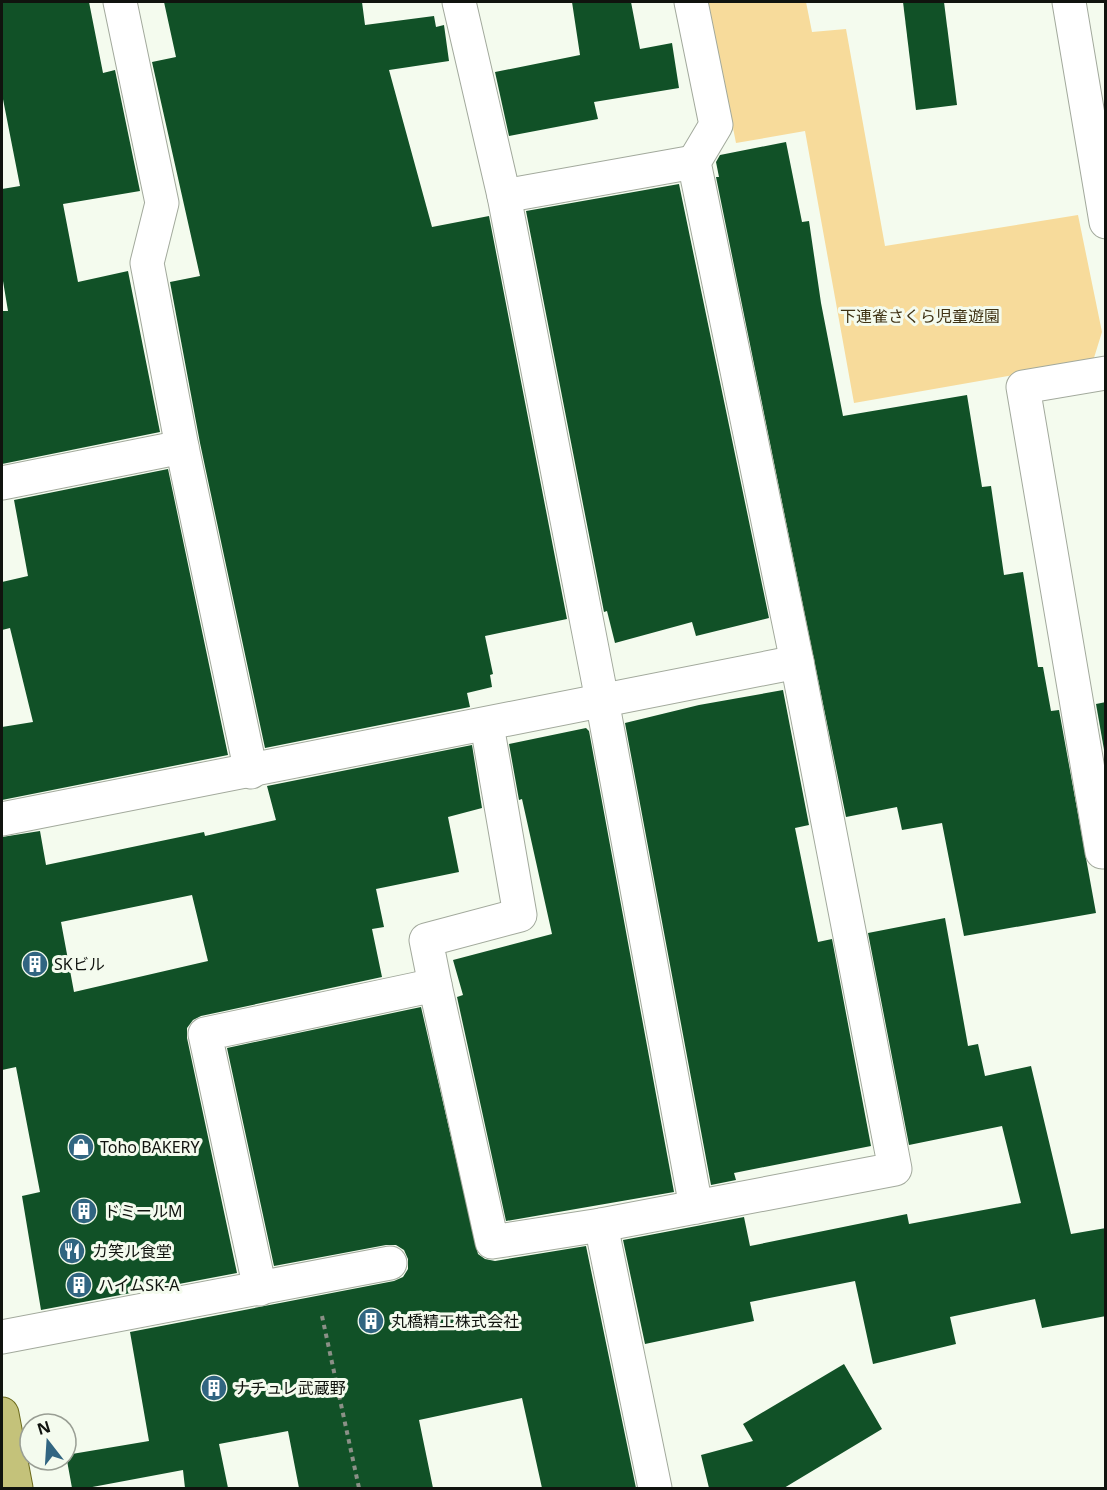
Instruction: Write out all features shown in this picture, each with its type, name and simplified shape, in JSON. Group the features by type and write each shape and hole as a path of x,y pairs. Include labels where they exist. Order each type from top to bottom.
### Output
{"main road":[{"path":"2,1414 16,1488"}],"street":[{"path":"120,2 162,202 147,263 182,447 251,772"},
{"path":"459,2 504,196 602,700 696,1207"},
{"path":"487,725 519,915 426,940 492,1242 601,1225 895,1169 796,662 694,162 716,125 691,2"},
{"path":"1069,2 1106,222"},
{"path":"504,196 694,162"},
{"path":"1106,373 1023,387 1102,852 1106,851"},
{"path":"2,483 182,447"},
{"path":"2,819 251,772 796,662"},
{"path":"260,1289 205,1034 435,985"},
{"path":"601,1225 655,1488"},
{"path":"2,1336 390,1263"}],"path":[{"path":"314,1279 359,1488"}],"green space":[{"name":"下連雀さくら児童遊園","path":"708,2 806,2 812,32 846,29 885,246 1078,215 1102,332 1093,361 854,403 805,131 736,143"}],"building":[{"path":"2,2 89,2 103,73 115,70 140,191 63,204 78,282 128,271 160,432 2,464 2,311 8,311 2,275 2,189 20,186 2,94"},
{"path":"164,2 362,2 365,25 434,16 436,27 444,25 449,61 389,70 432,227 489,216 567,619 485,636 493,674 490,675 492,687 467,693 470,707 265,748 200,443 170,282 200,276 152,62 176,57"},
{"path":"572,2 631,2 640,49 672,43 679,88 594,102 598,119 509,136 495,72 580,55"},
{"path":"903,2 944,2 957,105 916,110"},
{"path":"786,142 802,222 809,221 821,303 843,416 967,395 982,487 991,486 1004,575 1023,572 1038,667 1043,667 1051,711 1059,710 1096,913 964,936 942,823 902,830 897,807 846,817 716,177 719,177 716,162 720,155"},
{"path":"679,184 769,618 696,636 692,622 615,643 607,611 604,612 526,211"},
{"path":"168,469 228,755 2,800 2,727 33,722 10,628 2,630 2,582 28,576 14,500"},
{"path":"783,690 809,825 795,828 818,942 832,939 871,1146 734,1173 736,1180 711,1185 625,723 699,705"},
{"path":"1106,702 1106,761 1096,704"},
{"path":"586,728 589,731 674,1192 506,1221 457,997 463,995 453,960 552,934 522,799 519,800 509,744"},
{"path":"472,745 482,808 448,817 459,872 376,889 384,927 372,929 382,977 201,1016 193,1020 187,1028 187,1038 237,1273 41,1310 22,1196 40,1192 16,1067 2,1070 2,837 40,831 46,865 204,832 205,836 276,820 267,786","holes":["192,895 208,961 74,992 61,922"]},
{"path":"945,918 968,1046 978,1044 985,1076 1031,1066 1071,1234 1106,1228 1106,1316 1042,1328 1035,1299 950,1317 956,1344 873,1364 855,1281 750,1302 754,1321 645,1344 623,1240 744,1217 750,1246 907,1214 909,1224 1021,1203 1002,1126 909,1145 868,933"},
{"path":"421,1007 478,1254 485,1259 495,1261 586,1246 636,1488 542,1488 522,1398 419,1420 433,1488 299,1488 288,1431 219,1444 228,1488 185,1488 183,1470 87,1488 72,1488 69,1472 78,1472 78,1453 149,1441 130,1332 394,1281 403,1277 408,1269 408,1259 404,1250 396,1245 274,1266 227,1048"},
{"path":"844,1364 882,1429 784,1488 709,1488 701,1455 753,1441 743,1424"}],"place":[{"name":"SKビル","path":"35,964"},
{"name":"Toho BAKERY","path":"81,1147"},
{"name":"ドミールM","path":"84,1211"},
{"name":"カ笑ル食堂","path":"72,1251"},
{"name":"ハイムSK-A","path":"79,1285"},
{"name":"丸橋精工株式会社","path":"371,1321"},
{"name":"ナチュレ武蔵野","path":"214,1388"}]}
